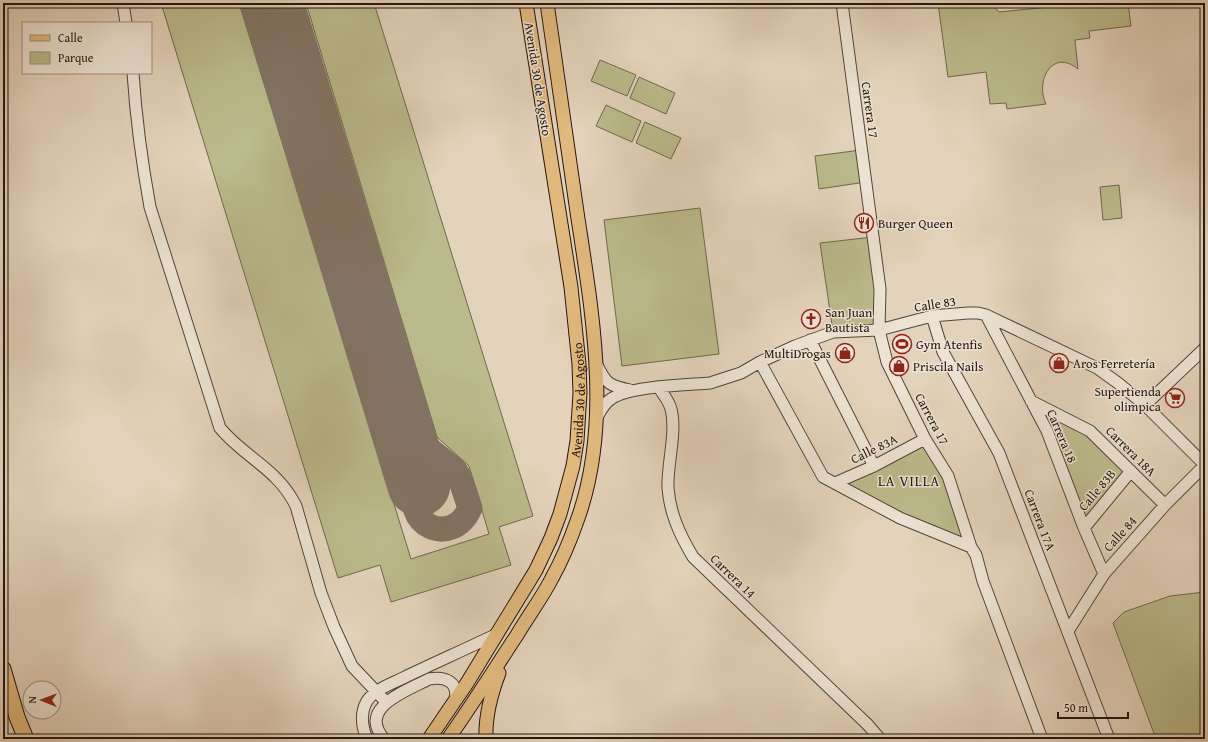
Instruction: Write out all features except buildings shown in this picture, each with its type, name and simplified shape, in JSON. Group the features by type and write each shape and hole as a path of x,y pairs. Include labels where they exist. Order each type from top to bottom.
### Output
{"highway":[{"path":"3,669 17,717 21,739"},
{"path":"17,717 26,739"}],"main road":[{"name":"Avenida 30 de Agosto","path":"429,739 455,701 536,570 560,514 574,460 577,441 580,393 579,364 571,287 526,3"},
{"name":"Avenida 30 de Agosto","path":"448,739 552,579 578,519 590,471 595,441 597,392 596,362 588,285 547,3"},
{"path":"486,739 485,728 488,704 501,666 512,642"}],"street":[{"path":"123,3 126,22"},
{"name":"Carrera 17","path":"842,3 880,289 879,330 887,362 925,439 948,476 971,547 976,555 983,581 1042,739"},
{"path":"133,74 137,115 150,207 220,428 238,447 275,476 291,495 296,506 321,593 334,627 352,666 386,702"},
{"name":"Calle 83","path":"596,420 606,403 611,398 630,391 710,383 722,380 740,373 795,346 833,332 879,330 932,316 978,313 986,315 1097,368 1145,405 1205,465"},
{"name":"Carrera 18","path":"986,315 1047,431 1084,528 1104,574"},
{"name":"Carrera 17A","path":"932,316 943,352 999,453 1109,739"},
{"path":"810,340 874,466"},
{"path":"1145,405 1205,348"},
{"name":"Calle 83","path":"596,362 603,378 607,383 616,388 630,391"},
{"path":"760,362 824,477 900,518 971,547"},
{"name":"Carrera 14","path":"659,388 671,408 672,420 668,476 670,505 682,538 693,557 868,725 880,739"},
{"name":"Carrera 18A","path":"1031,401 1090,431 1165,505"},
{"name":"Calle 83A","path":"835,483 874,466 925,439"},
{"name":"Calle 84","path":"1068,631 1104,574 1165,505 1205,465"},
{"name":"Calle 83B","path":"1084,528 1131,471"},
{"path":"367,739 363,728 362,715 367,702 376,692 423,668 497,634"},
{"path":"384,739 377,726 377,718 380,710 386,702 429,680 436,678 443,678 450,682 454,687 456,694 455,701"}],"green space":[{"path":"161,3 239,3 411,559 489,534 469,466 437,437 306,3 374,3 533,516 499,527 511,565 391,602 380,565 338,578"},
{"path":"938,3 990,3 999,12 1089,3 1128,3 1131,26 1089,31 1090,38 1075,40 1078,69 1069,64 1060,62 1048,70 1044,77 1043,86 1043,95 1046,104 1007,109 1006,103 990,104 986,72 948,77"},
{"path":"600,60 636,75 627,96 591,81"},
{"path":"639,77 675,93 666,114 630,98"},
{"path":"606,105 641,121 632,142 596,126"},
{"path":"645,122 681,138 671,159 636,143"},
{"path":"861,150 866,182 819,189 815,156"},
{"path":"1119,185 1122,218 1103,220 1100,187"},
{"path":"700,208 719,354 622,366 604,220"},
{"path":"873,237 879,330 833,332 820,243"},
{"path":"1031,401 1064,417 1131,471 1084,528"},
{"path":"925,439 948,476 971,547 835,483"},
{"path":"1205,592 1205,739 1156,739 1113,623 1124,612 1170,596"}],"taxiway":[{"path":"402,428 454,469 460,478 470,508 462,520 452,527 441,529 430,526 422,520 416,511 415,499 419,485"}],"runway":[{"path":"272,3 419,485"}],"place":[{"name":"Burger Queen","path":"864,223"},
{"name":"San Juan Bautista","path":"811,319"},
{"name":"Gym Atenfis","path":"902,344"},
{"name":"MultiDrogas","path":"845,353"},
{"name":"Aros Ferretería","path":"1059,363"},
{"name":"Priscila Nails","path":"899,366"},
{"name":"Supertienda olimpica","path":"1175,398"}],"district":[{"name":"LA VILLA","path":"909,481"}]}
